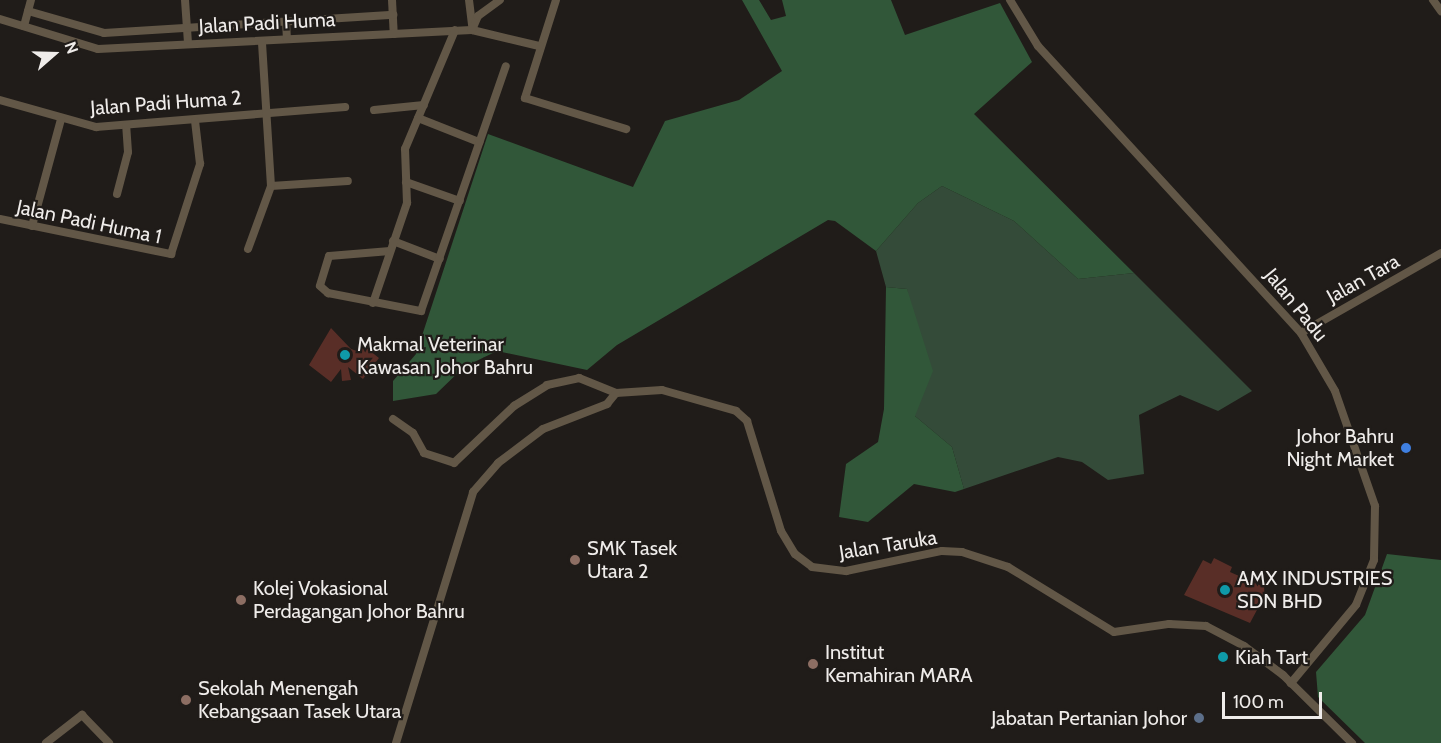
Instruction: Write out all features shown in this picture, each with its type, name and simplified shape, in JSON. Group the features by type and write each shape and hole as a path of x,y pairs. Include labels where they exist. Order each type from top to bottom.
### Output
{"street":[{"path":"24,26 31,0"},
{"path":"185,0 188,44"},
{"path":"392,0 394,34"},
{"path":"469,0 472,30"},
{"path":"472,30 478,16 500,0"},
{"path":"556,0 539,46 525,98 626,129"},
{"name":"Jalan Padu","path":"1010,0 1038,46 1301,333 1335,391 1378,522 1374,560 1356,605 1291,683"},
{"path":"1433,0 1441,11"},
{"name":"Jalan Padi Huma","path":"28,11 104,33 393,15"},
{"name":"Jalan Padi Huma","path":"0,19 98,49 455,30 472,30 539,46"},
{"path":"286,21 287,39"},
{"path":"373,303 407,203 405,149 455,30"},
{"path":"248,249 271,186 262,41"},
{"path":"390,251 337,253 323,264 318,280 328,293 420,313 506,66"},
{"name":"Jalan Padi Huma 2","path":"0,100 90,126 195,121 266,112 345,107"},
{"path":"374,110 424,105"},
{"path":"418,118 479,142"},
{"path":"32,226 61,119"},
{"name":"Jalan Padi Huma 1","path":"0,219 171,254 200,164 195,121"},
{"path":"117,194 128,152 126,126"},
{"path":"271,186 348,181"},
{"path":"406,182 460,201"},
{"path":"393,241 440,259"},
{"name":"Jalan Tara","path":"1301,333 1441,253"},
{"path":"393,419 413,433 424,453 454,463 514,406 547,385 579,378 616,393 607,404 543,429 498,463 473,492 396,743"},
{"name":"Jalan Taruka","path":"616,393 662,390 736,411 747,421 780,531 795,554 812,567 846,571 942,551 984,557 1023,574 1114,632 1169,624 1203,625 1244,646 1291,683 1352,743"},
{"path":"46,743 82,715 109,743"}],"green space":[{"path":"742,0 759,0 771,20 786,16 782,0 891,0 905,35 1000,3 1032,62 974,114 1134,273 1078,279 1014,221 942,186 918,203 876,251 835,221 828,220 617,345 587,370 497,351 464,367 436,394 393,401 393,381 416,354 488,134 633,187 665,121 739,100 782,71"},
{"path":"942,186 1014,221 1078,279 1134,273 1252,391 1218,411 1180,395 1139,415 1144,474 1108,480 1082,462 1058,457 964,489 952,447 915,416 907,289 886,287 876,251 918,203"},
{"path":"886,287 907,289 933,371 915,416 952,447 964,489 955,492 914,484 868,522 839,517 846,464 878,442 884,409"},
{"path":"1387,554 1441,560 1441,743 1365,743 1318,697 1316,672 1365,615"}],"building":[{"name":"Makmal Veterinar Kawasan Johor Bahru","path":"331,328 351,349 360,352 364,346 379,358 363,379 348,367 351,380 342,381 341,369 331,382 309,365"},
{"name":"AMX INDUSTRIES SDN BHD","path":"1214,558 1232,567 1230,572 1264,587 1265,595 1250,623 1184,595 1203,560 1211,564"}],"place":[{"name":"Makmal Veterinar Kawasan Johor Bahru","path":"345,355"},
{"name":"Johor Bahru Night Market","path":"1406,448"},
{"name":"SMK Tasek Utara 2","path":"575,560"},
{"name":"AMX INDUSTRIES SDN BHD","path":"1225,590"},
{"name":"Kolej Vokasional Perdagangan Johor Bahru","path":"241,600"},
{"name":"Kiah Tart","path":"1223,657"},
{"name":"Institut Kemahiran MARA","path":"813,664"},
{"name":"Sekolah Menengah Kebangsaan Tasek Utara","path":"186,700"},
{"name":"Jabatan Pertanian Johor","path":"1199,718"}]}
